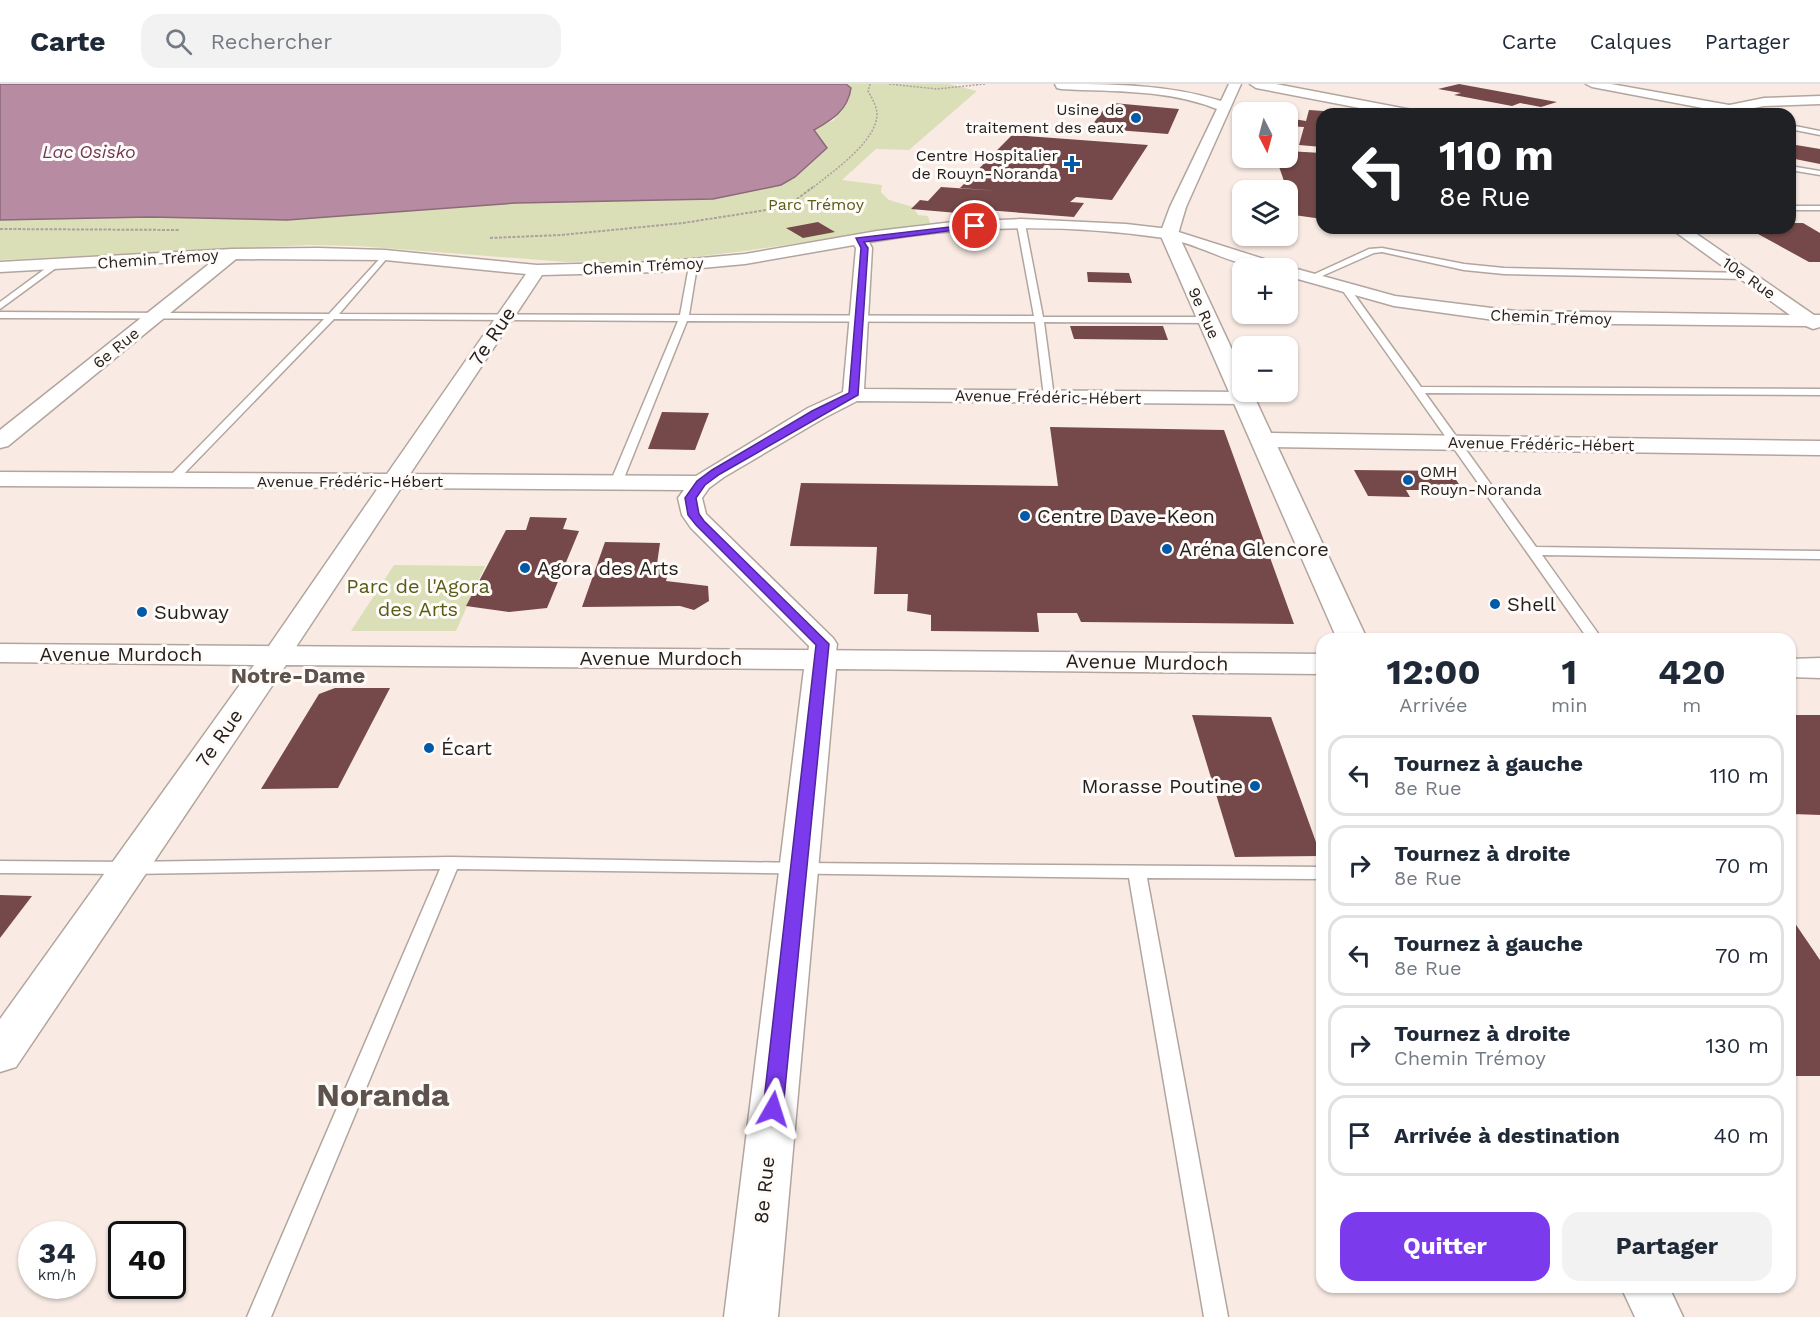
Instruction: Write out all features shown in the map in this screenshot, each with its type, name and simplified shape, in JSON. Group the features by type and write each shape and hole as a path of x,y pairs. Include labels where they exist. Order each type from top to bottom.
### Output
{"street":[{"path":"1048,84 1173,90 1201,96 1225,107"},
{"path":"1061,85 1124,84"},
{"path":"1169,234 1178,207 1235,84"},
{"path":"1256,84 1381,108"},
{"path":"1592,84 1724,108"},
{"path":"1735,108 1781,100 1820,100"},
{"name":"Chemin Trémoy","path":"0,267 232,254 318,253 385,255 537,270 693,266 953,227 1022,224 1126,229 1169,234 1247,258"},
{"name":"9e Rue","path":"1169,234 1232,374"},
{"name":"10e Rue","path":"1686,234 1816,323"},
{"path":"701,483 816,413 854,395 864,248 859,240"},
{"path":"56,265 69,254"},
{"name":"6e Rue","path":"0,441 232,254"},
{"name":"7e Rue","path":"0,1054 276,656 537,270"},
{"name":"Chemin Trémoy","path":"1298,274 1394,301 1515,317 1816,323"},
{"name":"Avenue Frédéric-Hébert","path":"854,395 1232,399"},
{"name":"9e Rue","path":"1244,402 1349,633"},
{"name":"Avenue Frédéric-Hébert","path":"1262,440 1820,448"},
{"name":"Avenue Frédéric-Hébert","path":"0,479 701,483"},
{"name":"8e Rue","path":"701,483 690,498 694,515 719,544 807,626 823,644 751,1317"},
{"name":"Avenue Murdoch","path":"0,653 1316,664"},
{"path":"1796,668 1820,668"},
{"path":"1648,1293 1659,1317"}],"lane":[{"path":"1796,128 1820,133"},
{"path":"1796,169 1820,173"},
{"path":"1796,208 1820,208"},
{"path":"1022,224 1039,319 1049,397"},
{"path":"1310,278 1372,250 1382,250 1464,267 1504,271 1746,276"},
{"path":"172,480 332,316 385,255"},
{"path":"0,306 56,265"},
{"path":"616,483 684,317 693,266"},
{"path":"1346,289 1592,633"},
{"path":"0,315 1208,320"},
{"path":"1418,390 1820,392"},
{"path":"1533,551 1820,555"},
{"path":"259,1317 451,863"},
{"path":"0,867 129,868 451,863 799,869 1316,873"},
{"path":"1137,872 1216,1317"}],"path":[{"path":"489,238 561,235 683,223 773,209 794,201 870,138 877,116 876,106 868,92 870,84"},
{"path":"889,84 935,90 985,84"},
{"path":"0,228 186,230"}],"green space":[{"name":"Parc Trémoy","path":"846,84 949,84 977,91 909,150 876,149 842,180 882,185 881,192 889,200 913,207 918,215 928,216 930,223 745,251 668,260 566,262 357,246 309,245 0,260 0,220 150,217 287,220 516,203 713,199 814,130 834,120 849,98 851,88"},
{"name":"Parc de l'Agora des Arts","path":"394,565 485,566 456,631 351,631"}],"water":[{"name":"Lac Osisko","path":"0,84 846,84 851,88 843,108 833,118 814,130 827,148 795,177 781,185 713,199 516,203 287,220 150,217 0,220"}],"building":[{"path":"1459,84 1557,102 1541,107 1520,103 1512,106 1454,95 1461,93 1438,89"},
{"name":"Usine de traitement des eaux","path":"1113,103 1179,109 1168,134 1090,128 1104,109"},
{"path":"1309,110 1316,110 1316,146 1299,145 1304,127 1298,127 1298,120 1306,121"},
{"path":"1012,135 1148,145 1112,200 1076,197 1070,202 1084,203 1074,217 973,209 969,214 911,209 920,200 928,201 941,187 999,191 960,188"},
{"path":"1796,145 1820,149 1820,164 1796,159"},
{"path":"1298,152 1316,153 1316,218 1298,216 1298,180 1284,180 1279,168 1298,168"},
{"path":"818,222 835,232 803,238 786,228"},
{"path":"1796,223 1803,223 1820,233 1820,262 1809,262 1758,234 1796,234"},
{"path":"1087,272 1129,273 1132,283 1088,282"},
{"path":"1070,326 1163,326 1168,340 1074,339"},
{"path":"662,412 709,413 695,450 648,449"},
{"name":"Centre Dave-Keon","path":"1050,427 1224,430 1294,624 1081,622 1077,613 1037,613 1039,632 931,631 931,615 907,611 908,594 874,594 877,547 790,546 801,483 1058,486"},
{"name":"OMH Rouyn-Noranda","path":"1354,470 1450,471 1463,490 1406,490 1410,497 1368,496"},
{"name":"Agora des Arts","path":"530,517 567,518 563,529 579,531 547,608 509,612 466,606 506,530 526,530"},
{"path":"605,542 660,543 657,564 671,563 666,581 708,586 709,601 694,610 680,606 582,607"},
{"path":"335,688 390,688 338,788 261,789 319,694"},
{"name":"Morasse Poutine","path":"1192,715 1271,717 1316,842 1316,856 1235,857"},
{"path":"1796,715 1820,715 1820,815 1796,814"},
{"path":"0,895 32,896 0,938"},
{"path":"1796,925 1820,960 1820,1076 1796,1076"}],"place":[{"name":"Usine de traitement des eaux","path":"1136,118"},
{"name":"Centre Hospitalier de Rouyn-Noranda","path":"1072,164"},
{"name":"OMH Rouyn-Noranda","path":"1408,480"},
{"name":"Centre Dave-Keon","path":"1025,516"},
{"name":"Aréna Glencore","path":"1167,549"},
{"name":"Agora des Arts","path":"525,568"},
{"name":"Shell","path":"1495,604"},
{"name":"Subway","path":"142,612"},
{"name":"Écart","path":"429,748"},
{"name":"Morasse Poutine","path":"1255,786"}],"district":[{"name":"Notre-Dame","path":"298,675"},
{"name":"Noranda","path":"383,1095"}],"route":[{"path":"773,1109 823,644 807,626 719,544 694,515 690,498 701,483 716,472 816,413 854,395 864,248 859,240 877,236 975,226"}]}
